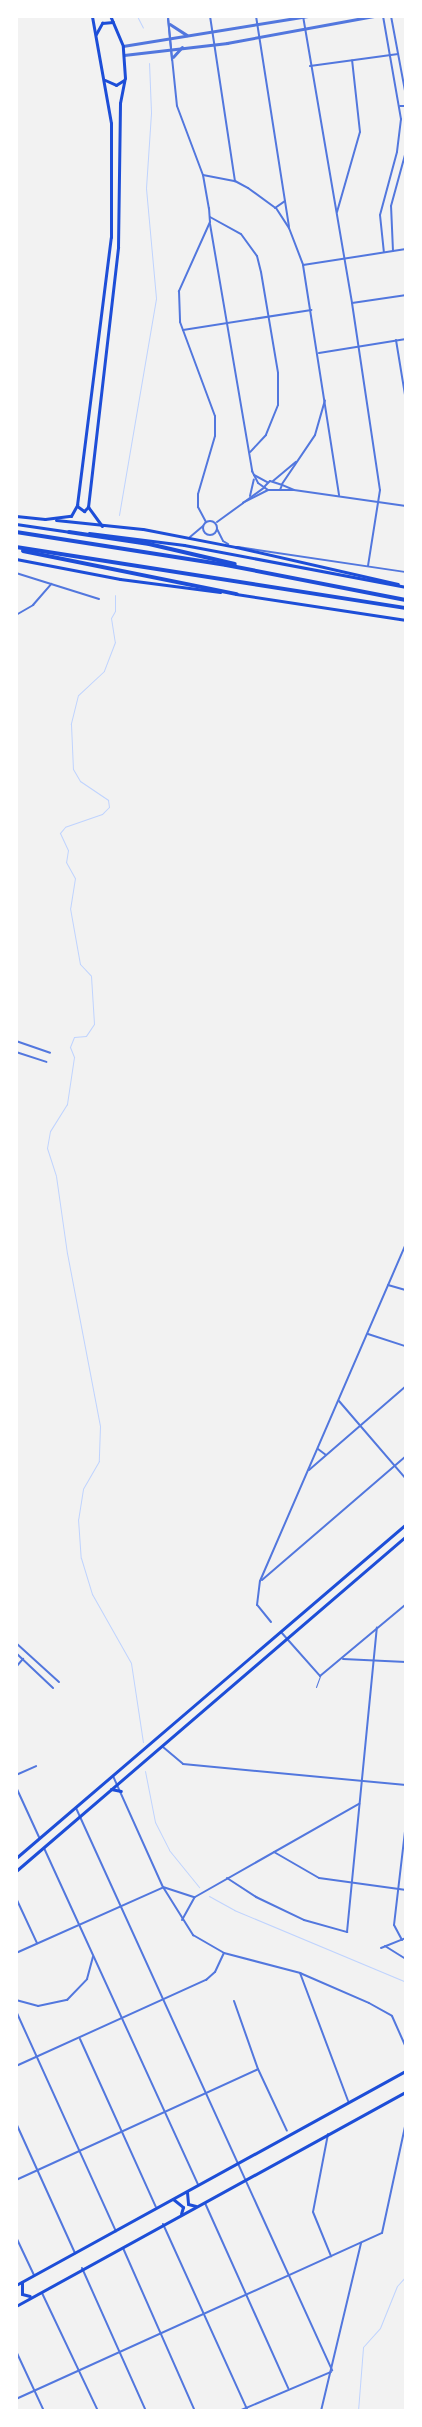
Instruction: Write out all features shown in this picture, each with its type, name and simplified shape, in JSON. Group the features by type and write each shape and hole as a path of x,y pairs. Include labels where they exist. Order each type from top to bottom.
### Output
{"highway":[{"path":"16,532 256,570 406,600"},
{"path":"69,532 149,544 256,570"},
{"path":"16,548 237,594"},
{"path":"16,548 406,608"}],"main road":[{"path":"45,519 71,516 77,505 111,236 113,162 105,80 92,16"},
{"path":"102,526 88,507 118,247 120,103 125,78 123,46 110,16"},
{"path":"96,34 102,23 114,22"},
{"path":"105,80 116,85 125,78"},
{"path":"77,505 82,511 88,507"},
{"path":"16,516 143,529 236,547 406,587"},
{"path":"16,524 69,532 159,541 406,587"},
{"path":"16,559 120,579 237,594 406,620"},
{"path":"16,1858 167,1732 406,1524"},
{"path":"16,1870 44,1848 161,1745 406,1536"},
{"path":"161,1745 158,1741 167,1732"},
{"path":"111,1789 121,1791"},
{"path":"16,2285 405,2071 406,2083"},
{"path":"16,2306 122,2246 406,2092"},
{"path":"401,2095 406,2097"},
{"path":"187,2191 188,2204 197,2206"},
{"path":"172,2199 183,2207 181,2215"},
{"path":"22,2282 22,2294 31,2296"}],"street":[{"path":"210,16 234,181"},
{"path":"256,16 289,228 303,265 311,310 326,398 339,495"},
{"path":"123,46 308,16"},
{"path":"350,16 351,21"},
{"path":"124,55 304,30 374,16"},
{"path":"383,16 400,106 397,152 380,215 384,252"},
{"path":"391,16 406,96"},
{"path":"303,17 345,259 380,490 368,566"},
{"path":"168,18 170,38"},
{"path":"168,18 177,106 203,175 229,324 254,479 250,497"},
{"path":"170,24 188,36"},
{"path":"173,58 182,47"},
{"path":"310,66 398,54"},
{"path":"337,212 360,132 352,60"},
{"path":"400,106 406,106"},
{"path":"392,251 391,206 405,152 397,152"},
{"path":"393,168 400,170"},
{"path":"203,175 234,181 275,208 289,228"},
{"path":"275,208 285,201"},
{"path":"210,217 241,234 257,256 278,373 278,405 266,435 249,452"},
{"path":"206,522 198,507 198,494 215,436 215,416 184,330 178,291 210,222"},
{"path":"303,265 406,249"},
{"path":"352,303 406,295"},
{"path":"184,330 311,310"},
{"path":"318,353 406,339"},
{"path":"396,340 406,401"},
{"path":"280,490 315,434 326,398"},
{"path":"273,482 300,459"},
{"path":"253,473 267,482 273,482 294,490"},
{"path":"254,479 268,490"},
{"path":"206,522 216,523 265,486 267,482"},
{"path":"243,503 268,490 294,490 406,506"},
{"path":"186,538 195,535 206,522"},
{"path":"216,523 223,540 236,547 406,572"},
{"path":"203,526 210,535 218,529"},
{"path":"16,573 99,599"},
{"path":"16,615 32,605 51,584"},
{"path":"16,1041 50,1053"},
{"path":"16,1052 46,1062"},
{"path":"271,1622 257,1605 260,1581 406,1244"},
{"path":"388,1285 406,1290"},
{"path":"367,1333 406,1346"},
{"path":"308,1470 406,1386"},
{"path":"338,1400 406,1478"},
{"path":"318,1448 326,1455"},
{"path":"260,1581 406,1456"},
{"path":"281,1632 320,1676 343,1659 377,1627 406,1604"},
{"path":"227,1878 256,1897 304,1920 348,1932 359,1804 364,1780 377,1627"},
{"path":"16,1643 59,1682"},
{"path":"16,1654 53,1688"},
{"path":"16,1666 23,1659"},
{"path":"343,1659 375,1659 406,1662"},
{"path":"161,1745 183,1764 406,1785"},
{"path":"16,1775 36,1766"},
{"path":"113,1776 163,1887 182,1920 198,1940 224,1953 300,1973 392,2016 406,2048"},
{"path":"16,1786 40,1838"},
{"path":"182,1920 195,1897 359,1804"},
{"path":"76,1808 332,2371"},
{"path":"402,1940 394,1925 406,1823"},
{"path":"44,1848 77,1925 198,2185"},
{"path":"274,1852 319,1878 406,1890"},
{"path":"16,1953 163,1887 195,1897"},
{"path":"16,1898 37,1943"},
{"path":"381,1948 406,1938"},
{"path":"385,1946 406,1959"},
{"path":"16,2066 80,2039 209,1978 224,1953"},
{"path":"16,2000 38,2006 67,2000 87,1979 93,1957"},
{"path":"300,1973 348,2101"},
{"path":"234,2001 258,2069 287,2132"},
{"path":"16,2011 116,2231"},
{"path":"80,2039 157,2208"},
{"path":"16,2180 258,2069"},
{"path":"16,2399 382,2233 406,2122"},
{"path":"16,2123 75,2253"},
{"path":"328,2134 313,2212 331,2256"},
{"path":"205,2202 288,2388"},
{"path":"163,2224 248,2411"},
{"path":"16,2237 34,2275"},
{"path":"321,2411 361,2243"},
{"path":"122,2246 195,2411"},
{"path":"82,2268 146,2411"},
{"path":"42,2291 98,2411"},
{"path":"16,2351 44,2411"},
{"path":"239,2411 288,2388 332,2371"}],"lane":[{"path":"316,1686 320,1676"}],"waterway":[{"path":"137,16 143,28"},
{"path":"119,515 156,298 146,188 151,112 149,63"},
{"path":"115,595 115,611 111,618 115,642 104,671 78,695 71,724 73,769 80,781 108,800 109,807 102,814 65,827 60,833 68,850 66,862 75,878 70,908 80,964 91,976 94,1024 86,1036 74,1037 70,1047 74,1057 67,1104 50,1131 47,1148 56,1176 67,1253 100,1426 99,1461 83,1489 78,1519 81,1558 92,1594 131,1663 143,1742"},
{"path":"145,1771 155,1822 169,1850 199,1887"},
{"path":"209,1896 234,1910 406,1982"},
{"path":"358,2411 363,2347 380,2328 397,2286 406,2276"}]}
